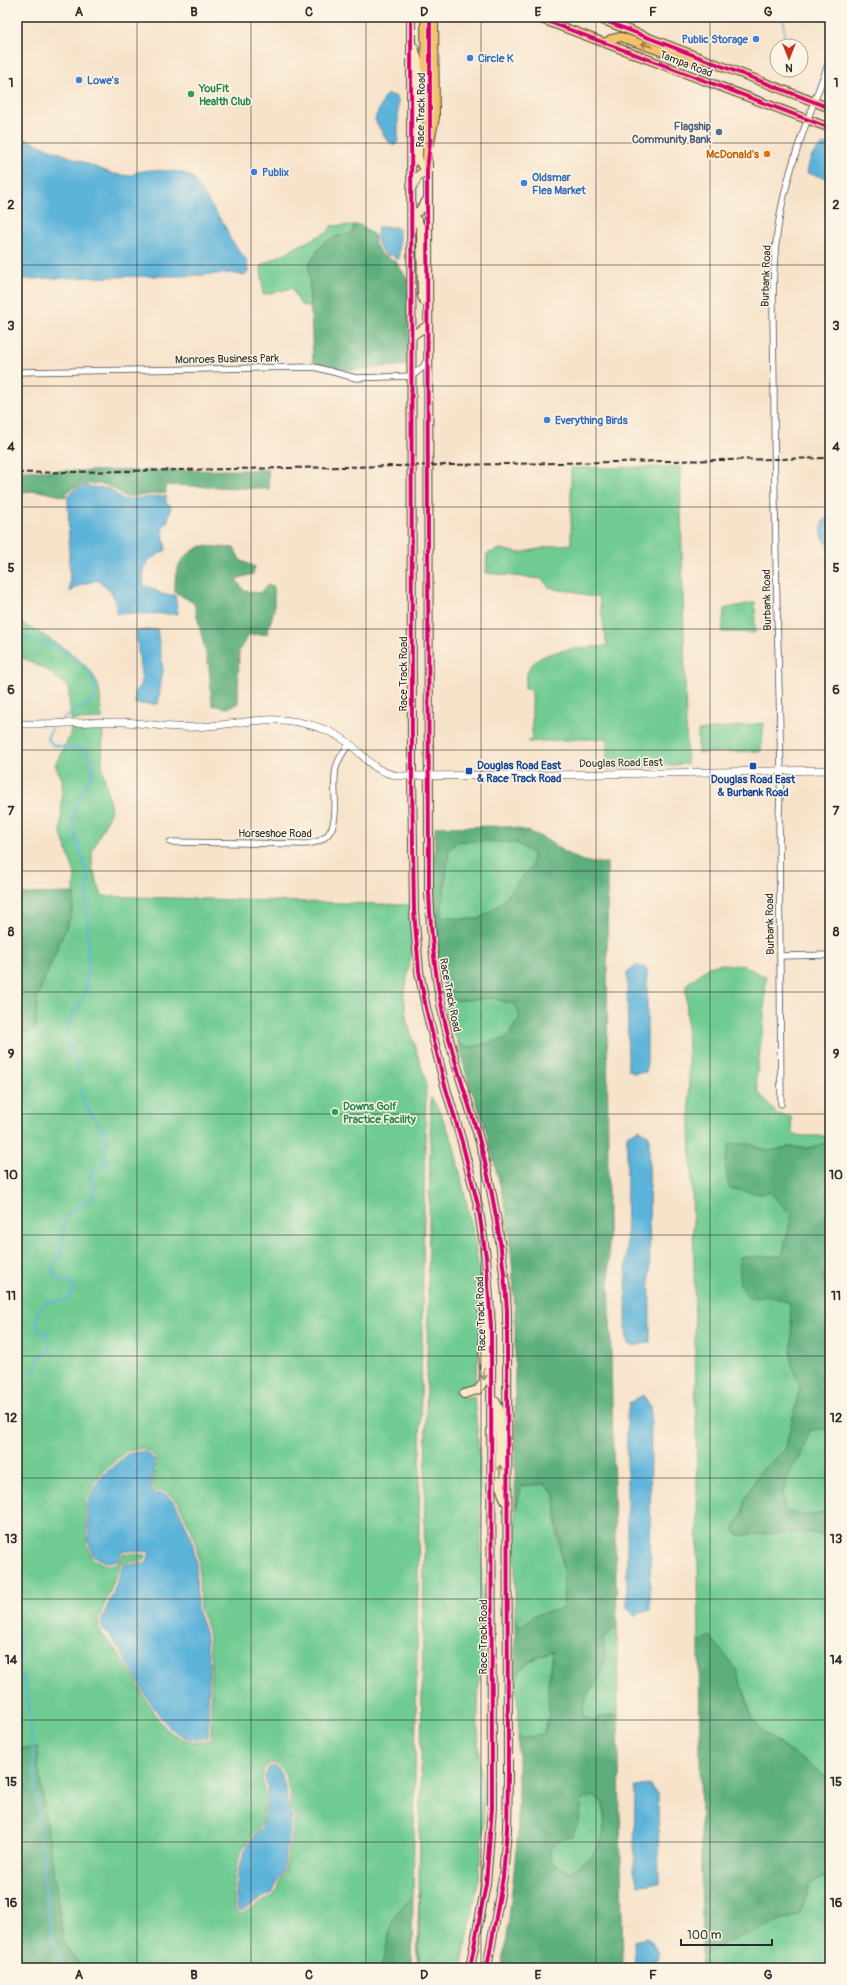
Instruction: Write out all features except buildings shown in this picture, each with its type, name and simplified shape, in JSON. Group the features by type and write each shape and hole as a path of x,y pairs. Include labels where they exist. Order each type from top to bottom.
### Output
{"main road":[{"name":"Race Track Road","path":"411,17 412,777 414,912 419,971 435,1050 471,1172 482,1227 488,1279 491,1399 492,1808 486,1884 470,1968"},
{"path":"425,17 427,170"},
{"name":"Race Track Road","path":"430,17 430,142 427,170 429,893 434,964 445,1022 488,1173 498,1229 505,1280 507,1348 507,1829 503,1877 486,1968"},
{"path":"430,142 435,118 434,17"},
{"name":"Tampa Road","path":"536,17 830,128"},
{"name":"Tampa Road","path":"595,17 830,108"},
{"path":"411,35 418,61 418,156 419,162 427,170"},
{"path":"605,43 610,39 620,37 680,58 711,62"},
{"path":"411,190 419,175 427,170"},
{"path":"427,198 419,211 411,215 418,221 421,230 422,296 428,311"},
{"path":"412,336 428,325"},
{"path":"464,1394 478,1390 484,1381 483,1306 488,1279"},
{"path":"491,1399 496,1402 499,1409 500,1487 507,1509"}],"street":[{"name":"Burbank Road","path":"782,1104 778,816 781,771 774,438 775,278 781,211 806,119 830,59"},
{"path":"412,376 423,367 428,358"},
{"name":"Monroes Business Park","path":"17,372 314,367 356,378 412,376"},
{"name":"Douglas Road East","path":"17,724 122,722 186,728 260,720 286,720 307,724 327,731 349,744 376,769 391,775 412,777 830,770"},
{"name":"Horseshoe Road","path":"170,842 306,844 325,839 332,830 335,818 336,767 349,744"},
{"path":"780,956 830,955"}],"green space":[{"path":"354,225 352,233 325,242 309,264 310,308 300,304 292,288 263,295 261,265 329,231 331,226"},
{"path":"354,225 360,225 375,236 375,244 381,254 396,262 408,280 409,365 343,371 313,364 309,264 327,241 335,237 352,233"},
{"path":"680,467 687,764 607,769 607,738 528,742 532,737 532,692 529,689 524,689 529,669 536,661 544,656 554,653 565,650 607,646 599,597 586,596 573,591 559,590 549,587 542,579 486,573 487,554 500,549 520,553 552,546 571,544 571,468"},
{"path":"268,470 269,489 165,485 166,493 124,497 111,487 88,484 66,493 66,497 39,491 17,492 17,471"},
{"path":"202,546 234,548 240,560 255,567 253,574 236,579 244,591 259,593 268,585 274,587 274,610 267,634 248,635 239,651 238,703 228,708 212,705 209,667 194,603 175,592 177,570 180,564 188,554"},
{"path":"755,602 755,633 722,632 724,609"},
{"path":"17,622 25,625 68,651 88,669 95,678 99,688 102,719 71,720 68,687 47,670 17,655"},
{"path":"764,723 761,751 698,753 698,731"},
{"path":"103,726 102,764 111,811 92,851 92,867 102,896 410,905 412,936 411,956 404,996 407,1022 426,1081 413,1896 394,1916 381,1968 82,1968 64,1943 38,1763 38,1748 17,1749 17,1037 36,1027 37,998 73,910 75,874 61,834 62,779 55,765 71,734 71,727","holes":["144,1448 157,1459 153,1487 157,1491 165,1491 178,1502 195,1538 199,1563 200,1608 208,1631 211,1662 211,1737 203,1741 197,1742 184,1740 173,1734 164,1726 156,1717 131,1673 109,1641 100,1632 98,1619 121,1562 144,1561 146,1555 124,1553 117,1564 105,1565 92,1558 87,1543 85,1501 100,1474 126,1451","271,1763 277,1764 285,1774 290,1796 290,1809 295,1817 285,1871 273,1896 243,1914 236,1912 234,1895 236,1867 246,1843 261,1824 265,1802 263,1775 266,1766"]},
{"path":"507,826 535,834 578,859 595,863 607,863 608,1220 617,1627 603,1639 603,1666 587,1697 583,1709 583,1716 593,1721 602,1717 618,1715 623,1968 501,1968 506,1946 518,1833 518,1734 523,1739 544,1733 549,1716 548,1687 553,1651 537,1657 520,1669 515,1686 515,1619 520,1628 533,1616 563,1608 564,1580 555,1494 544,1484 522,1486 515,1511 515,1313 512,1261 506,1208 484,1123 468,1081 457,1039 461,1046 474,1047 507,1038 520,1017 516,1005 493,998 448,1001 438,959 434,915 435,827","holes":["458,841 515,842 533,854 532,866 498,906 479,919 461,919 441,916 449,850","594,1795 604,1804 605,1817 603,1837 595,1852 569,1872 552,1863 549,1851 561,1839 572,1836 579,1822 582,1801"]},
{"path":"458,841 515,842 534,854 532,866 498,906 479,919 461,919 441,916 449,850"},
{"path":"74,893 73,910 37,998 36,1028 17,1037 17,894"},
{"path":"723,964 744,966 766,977 764,1021 756,1080 758,1092 777,1114 791,1117 792,1133 802,1136 830,1136 830,1142 809,1148 789,1147 768,1151 750,1144 760,1194 769,1192 792,1215 782,1256 739,1257 749,1298 770,1296 790,1303 792,1334 791,1360 800,1388 785,1450 760,1472 744,1501 743,1512 733,1531 811,1532 830,1539 830,1779 765,1734 752,1717 745,1693 710,1636 699,1643 694,1258 686,985 710,966"},
{"path":"493,998 516,1005 520,1017 507,1038 474,1047 461,1046 447,1019 446,1007 448,1001"},
{"path":"431,1097 441,1114 453,1143 473,1231 481,1283 478,1304 480,1340 475,1388 461,1392 462,1398 474,1396 480,1461 483,1653 478,1716 479,1753 484,1799 484,1825 477,1887 461,1968 419,1968"},
{"path":"830,1142 830,1218 827,1221 829,1229 829,1244 828,1259 823,1281 830,1285 830,1428 810,1430 800,1457 789,1473 783,1493 785,1510 791,1513 808,1515 818,1514 830,1510 830,1539 811,1532 739,1535 733,1531 743,1512 744,1501 760,1472 785,1450 800,1388 791,1360 792,1334 790,1303 770,1296 749,1298 740,1285 739,1257 782,1256 792,1215 769,1192 760,1194 729,1188 725,1163 730,1144 750,1144 768,1151 789,1147 809,1148"},
{"path":"830,1243 830,1285 823,1281"},
{"path":"830,1428 830,1510 818,1514 802,1515 785,1510 783,1493 789,1473 800,1457 810,1430"},
{"path":"544,1484 555,1494 557,1532 565,1581 563,1608 533,1616 520,1628 515,1619 515,1511 522,1486"},
{"path":"617,1627 618,1715 602,1717 593,1721 583,1716 583,1709 587,1697 602,1670 604,1662 603,1639"},
{"path":"710,1636 736,1669 752,1717 765,1734 830,1779 830,1874 810,1884 800,1914 725,1943 702,1957 699,1643"},
{"path":"553,1650 548,1687 549,1716 544,1734 523,1739 518,1734 519,1711 515,1686 520,1669 537,1657"},
{"path":"38,1747 38,1763 64,1943 82,1968 17,1968 17,1749"},
{"path":"594,1795 603,1804 604,1828 600,1845 595,1852 569,1872 552,1863 549,1851 579,1822 582,1801"},
{"path":"830,1874 830,1968 702,1968 702,1957 725,1943 800,1914 810,1884"},
{"path":"419,1890 419,1968 417,1968"},
{"path":"413,1896 412,1968 381,1968 394,1916"}],"water":[{"path":"388,94 395,96 398,100 398,142 394,146 386,139 375,120 384,97"},
{"path":"17,136 113,174 131,176 137,172 151,170 180,172 192,177 226,228 230,239 247,261 248,273 243,275 229,273 189,276 23,279 17,274"},
{"path":"826,144 830,146 830,179 807,173 812,156 818,149"},
{"path":"378,227 395,227 399,229 399,259 394,258 393,254 388,256 379,247 377,239"},
{"path":"85,486 110,489 123,500 166,496 166,503 171,506 168,520 162,528 166,550 153,557 146,564 144,573 144,588 147,586 164,595 175,595 178,614 116,613 115,602 112,594 107,587 97,580 80,585 70,592 68,495 76,489"},
{"path":"830,513 830,551 822,535 822,523"},
{"path":"157,629 163,670 158,704 135,704 135,690 142,683 136,631"},
{"path":"637,965 647,969 647,1060 646,1072 633,1073 628,1069 627,973"},
{"path":"639,1129 649,1136 650,1342 634,1346 628,1344 626,1332 627,1135"},
{"path":"643,1395 651,1407 650,1610 635,1615 627,1608 627,1418 629,1403"},
{"path":"144,1451 155,1460 151,1488 156,1494 165,1494 176,1504 192,1539 196,1563 197,1609 205,1632 209,1662 208,1737 191,1739 175,1732 161,1718 126,1660 114,1642 103,1630 101,1620 113,1594 123,1564 146,1564 150,1552 123,1550 117,1561 105,1562 93,1555 89,1542 87,1502 102,1476 127,1454"},
{"path":"269,1767 276,1767 283,1779 289,1811 292,1817 283,1871 271,1894 257,1901 243,1911 238,1910 236,1896 238,1871 248,1843 262,1828 267,1803 267,1786 265,1777"},
{"path":"649,1785 658,1795 659,1883 638,1885 634,1872 635,1787"},
{"path":"648,1937 657,1951 657,1968 635,1968 634,1941"}],"waterway":[{"path":"784,17 784,35"},
{"path":"17,636 55,646 66,652 86,669 93,680 97,692 91,702 62,719"},
{"path":"52,729 47,738 53,745 85,750 91,761 94,772 82,791 71,820 89,878 87,898 88,956 86,993 72,1015 66,1031 81,1078"},
{"path":"34,1374 40,1358 50,1349 50,1342 47,1335 38,1330 37,1318 39,1310 49,1302 66,1300 74,1290 73,1285 57,1277 52,1269 53,1265 60,1258 65,1223 69,1212 93,1197 95,1190 90,1177 93,1170 109,1163 106,1162 103,1156 107,1143 105,1134 85,1105 81,1090"},
{"path":"17,1622 21,1659"},
{"path":"23,1675 29,1705 29,1715"},
{"path":"30,1722 44,1881 51,1929 57,1952 69,1968"}],"railway":[{"path":"17,473 830,458"}],"cycle path":[{"path":"411,17 412,777 414,911 419,971 426,1008 444,1082 462,1142 478,1205 486,1257 491,1326 492,1808 486,1884 470,1968"},
{"path":"430,17 430,142 427,170 429,893 436,974 445,1022 484,1158 502,1253 507,1311 507,1829 503,1877 487,1968"},
{"path":"536,17 830,128"},
{"path":"595,17 830,108"}],"place":[{"name":"Public Storage","path":"756,39"},
{"name":"Circle K","path":"470,58"},
{"name":"Lowe's","path":"79,80"},
{"name":"YouFit Health Club","path":"191,94"},
{"name":"Flagship Community Bank","path":"719,132"},
{"name":"McDonald's","path":"767,154"},
{"name":"Publix","path":"254,172"},
{"name":"Oldsmar Flea Market","path":"524,183"},
{"name":"Everything Birds","path":"547,420"},
{"name":"Douglas Road East & Burbank Road","path":"753,766"},
{"name":"Douglas Road East & Race Track Road","path":"469,771"},
{"name":"Downs Golf Practice Facility","path":"335,1112"}]}
